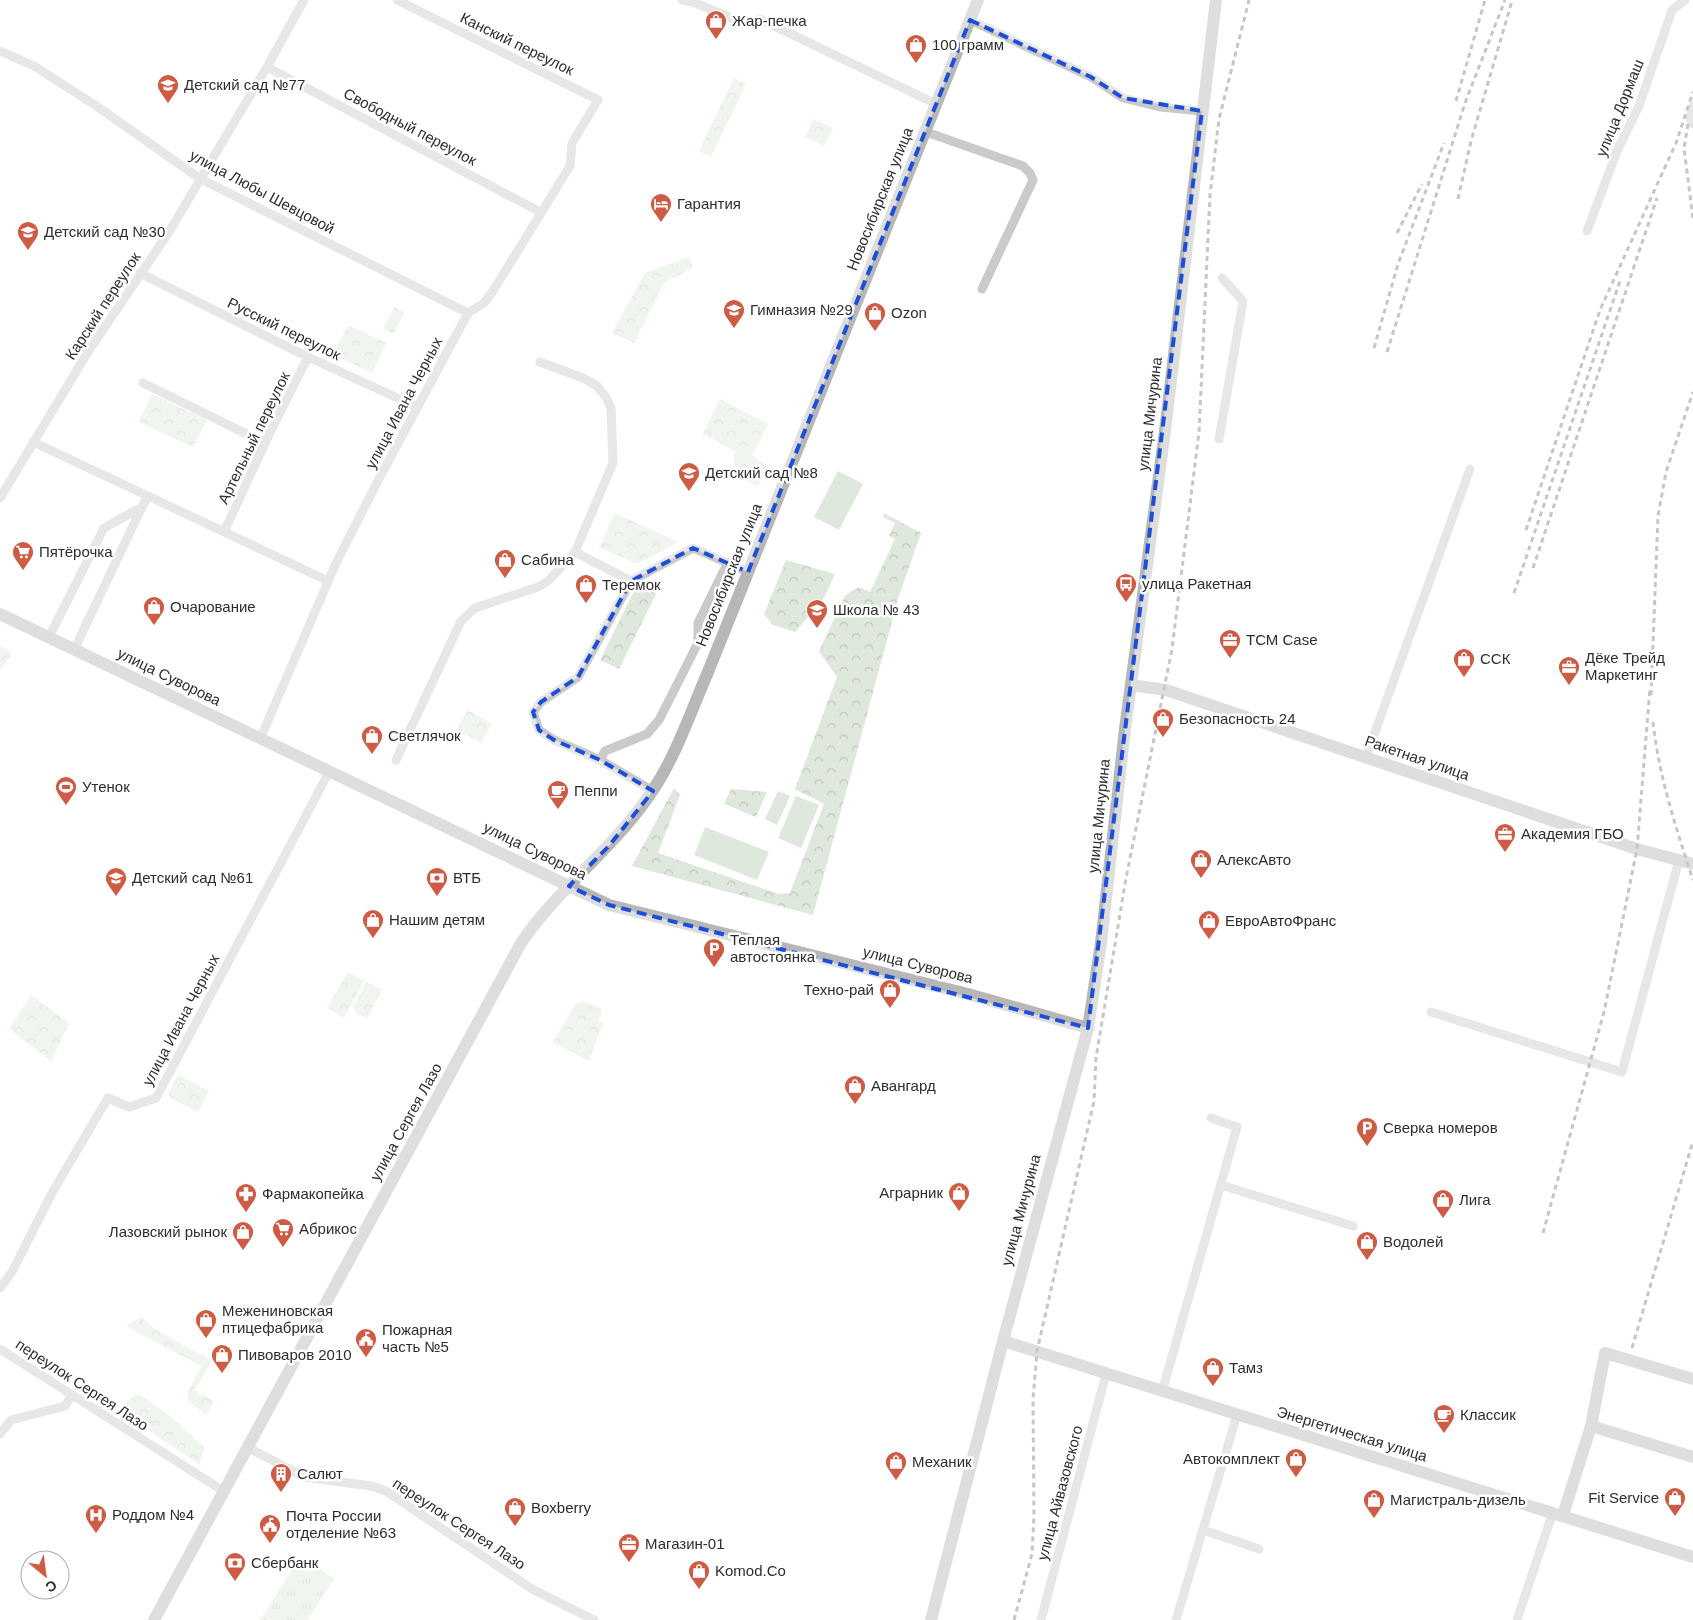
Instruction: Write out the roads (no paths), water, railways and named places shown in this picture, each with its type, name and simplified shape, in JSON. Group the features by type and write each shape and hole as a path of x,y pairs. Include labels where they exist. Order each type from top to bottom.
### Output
{"street":[{"name":"Карский переулок","path":"0,498 88,352 165,237 267,67 304,0"},
{"name":"Канский переулок","path":"397,0 598,100"},
{"path":"682,0 693,2 746,24 760,18 936,104"},
{"name":"Новосибирская улица","path":"569,886 608,847 653,791 671,758 748,572 978,0"},
{"name":"улица Мичурина","path":"930,1620 1003,1340 1088,1028 1101,943 1131,685 1166,421 1216,0"},
{"name":"улица Дормаш","path":"1587,231 1617,151 1639,106 1672,10 1686,0 1693,1"},
{"path":"970,20 1091,77 1122,98 1160,107 1202,111"},
{"name":"улица Любы Шевцовой","path":"0,51 34,66 98,107 199,178 468,313"},
{"name":"Свободный переулок","path":"267,67 540,212"},
{"name":"улица Ивана Черных","path":"260,739 328,581 417,407 468,313 484,303 493,292 540,212 553,197 570,166 572,143 598,100"},
{"path":"1693,106 1690,118 1693,124"},
{"path":"926,132 1023,166 1030,173 1033,180 982,289"},
{"name":"Русский переулок","path":"140,273 308,357 417,407"},
{"path":"1219,439 1243,301 1222,278"},
{"name":"Артельный переулок","path":"224,532 265,443 308,357"},
{"path":"396,760 461,622 475,608 538,588 548,581 575,552 613,463 611,408 606,396 597,386 583,378 540,362"},
{"path":"143,383 265,443"},
{"path":"33,442 328,581"},
{"path":"1366,757 1470,469"},
{"path":"74,650 148,496"},
{"path":"49,637 104,528 142,507"},
{"path":"653,791 600,760 554,740 538,730 533,712 541,702 578,677 632,581 693,548 748,572"},
{"path":"575,552 632,581"},
{"path":"600,760 605,750 647,734 659,720 698,643 698,623 728,562"},
{"name":"улица Суворова","path":"0,614 609,905 968,994 1088,1028"},
{"name":"Ракетная улица","path":"1131,685 1166,690 1638,849 1693,864"},
{"name":"улица Ивана Черных","path":"0,1288 12,1272 54,1191 108,1098 129,1107 156,1098 329,772"},
{"path":"1430,1012 1622,1072 1679,860"},
{"name":"улица Сергея Лазо","path":"154,1620 249,1448 521,943 537,920 569,886"},
{"path":"1162,1392 1237,1127 1211,1118"},
{"path":"1220,1185 1353,1226"},
{"name":"Энергетическая улица","path":"1003,1340 1162,1392 1693,1556"},
{"name":"переулок Сергея Лазо","path":"0,1349 224,1492"},
{"path":"1517,1620 1591,1426 1605,1353 1693,1379"},
{"name":"улица Айвазовского","path":"1041,1620 1106,1374"},
{"path":"0,1434 10,1420 65,1406 72,1395"},
{"path":"1176,1620 1237,1415"},
{"path":"1591,1426 1693,1457"},
{"name":"переулок Сергея Лазо","path":"249,1448 304,1477 371,1486 386,1491 532,1588 594,1620"},
{"path":"1203,1530 1259,1548"}],"railway":[{"path":"1014,1620 1032,1554 1034,1515 1033,1399 1037,1351 1094,1101 1096,1058 1126,878 1172,649 1199,432 1210,195 1219,119 1249,0"},
{"path":"1456,101 1485,0"},
{"path":"1387,352 1465,103 1505,0"},
{"path":"1458,199 1471,141 1512,1"},
{"path":"1526,530 1600,310 1676,143 1693,92"},
{"path":"1688,124 1684,148 1693,219"},
{"path":"1374,348 1398,264 1444,143"},
{"path":"1397,233 1422,184"},
{"path":"1533,568 1657,198"},
{"path":"1514,593 1620,281"},
{"path":"1651,695 1658,516 1666,472 1693,392"},
{"path":"1543,1233 1604,1012 1637,849 1650,688"},
{"path":"1653,722 1659,763 1674,822 1693,880"},
{"path":"1632,1348 1693,1141"}],"place":[{"name":"Жар-печка","path":"716,40"},
{"name":"100 грамм","path":"916,64"},
{"name":"Детский сад №77","path":"168,104"},
{"name":"Гарантия","path":"661,223"},
{"name":"Детский сад №30","path":"28,251"},
{"name":"Гимназия №29","path":"734,329"},
{"name":"Ozon","path":"875,332"},
{"name":"Детский сад №8","path":"689,492"},
{"name":"Пятёрочка","path":"23,571"},
{"name":"Сабина","path":"505,579"},
{"name":"улица Ракетная","path":"1126,603"},
{"name":"Теремок","path":"586,604"},
{"name":"Очарование","path":"154,626"},
{"name":"Школа № 43","path":"817,629"},
{"name":"ТСМ Case","path":"1230,659"},
{"name":"ССК","path":"1464,678"},
{"name":"Дёке Трейд Маркетинг","path":"1569,686"},
{"name":"Безопасность 24","path":"1163,738"},
{"name":"Светлячок","path":"372,755"},
{"name":"Утенок","path":"66,806"},
{"name":"Пеппи","path":"558,810"},
{"name":"Академия ГБО","path":"1505,853"},
{"name":"АлексАвто","path":"1201,879"},
{"name":"Детский сад №61","path":"116,897"},
{"name":"ВТБ","path":"437,897"},
{"name":"Нашим детям","path":"373,939"},
{"name":"ЕвроАвтоФранс","path":"1209,940"},
{"name":"Теплая автостоянка","path":"714,968"},
{"name":"Техно-рай","path":"890,1009"},
{"name":"Авангард","path":"855,1105"},
{"name":"Сверка номеров","path":"1367,1147"},
{"name":"Аграрник","path":"959,1212"},
{"name":"Фармакопейка","path":"246,1213"},
{"name":"Лига","path":"1443,1219"},
{"name":"Абрикос","path":"283,1248"},
{"name":"Лазовский рынок","path":"243,1251"},
{"name":"Водолей","path":"1367,1261"},
{"name":"Межениновская птицефабрика","path":"206,1339"},
{"name":"Пожарная часть №5","path":"366,1358"},
{"name":"Пивоваров 2010","path":"222,1374"},
{"name":"Тамз","path":"1213,1387"},
{"name":"Классик","path":"1444,1434"},
{"name":"Автокомплект","path":"1296,1478"},
{"name":"Механик","path":"896,1481"},
{"name":"Салют","path":"281,1493"},
{"name":"Fit Service","path":"1675,1517"},
{"name":"Магистраль-дизель","path":"1374,1519"},
{"name":"Boxberry","path":"515,1527"},
{"name":"Роддом №4","path":"96,1534"},
{"name":"Почта России отделение №63","path":"270,1544"},
{"name":"Магазин-01","path":"629,1563"},
{"name":"Сбербанк","path":"235,1582"},
{"name":"Komod.Co","path":"699,1590"}]}
